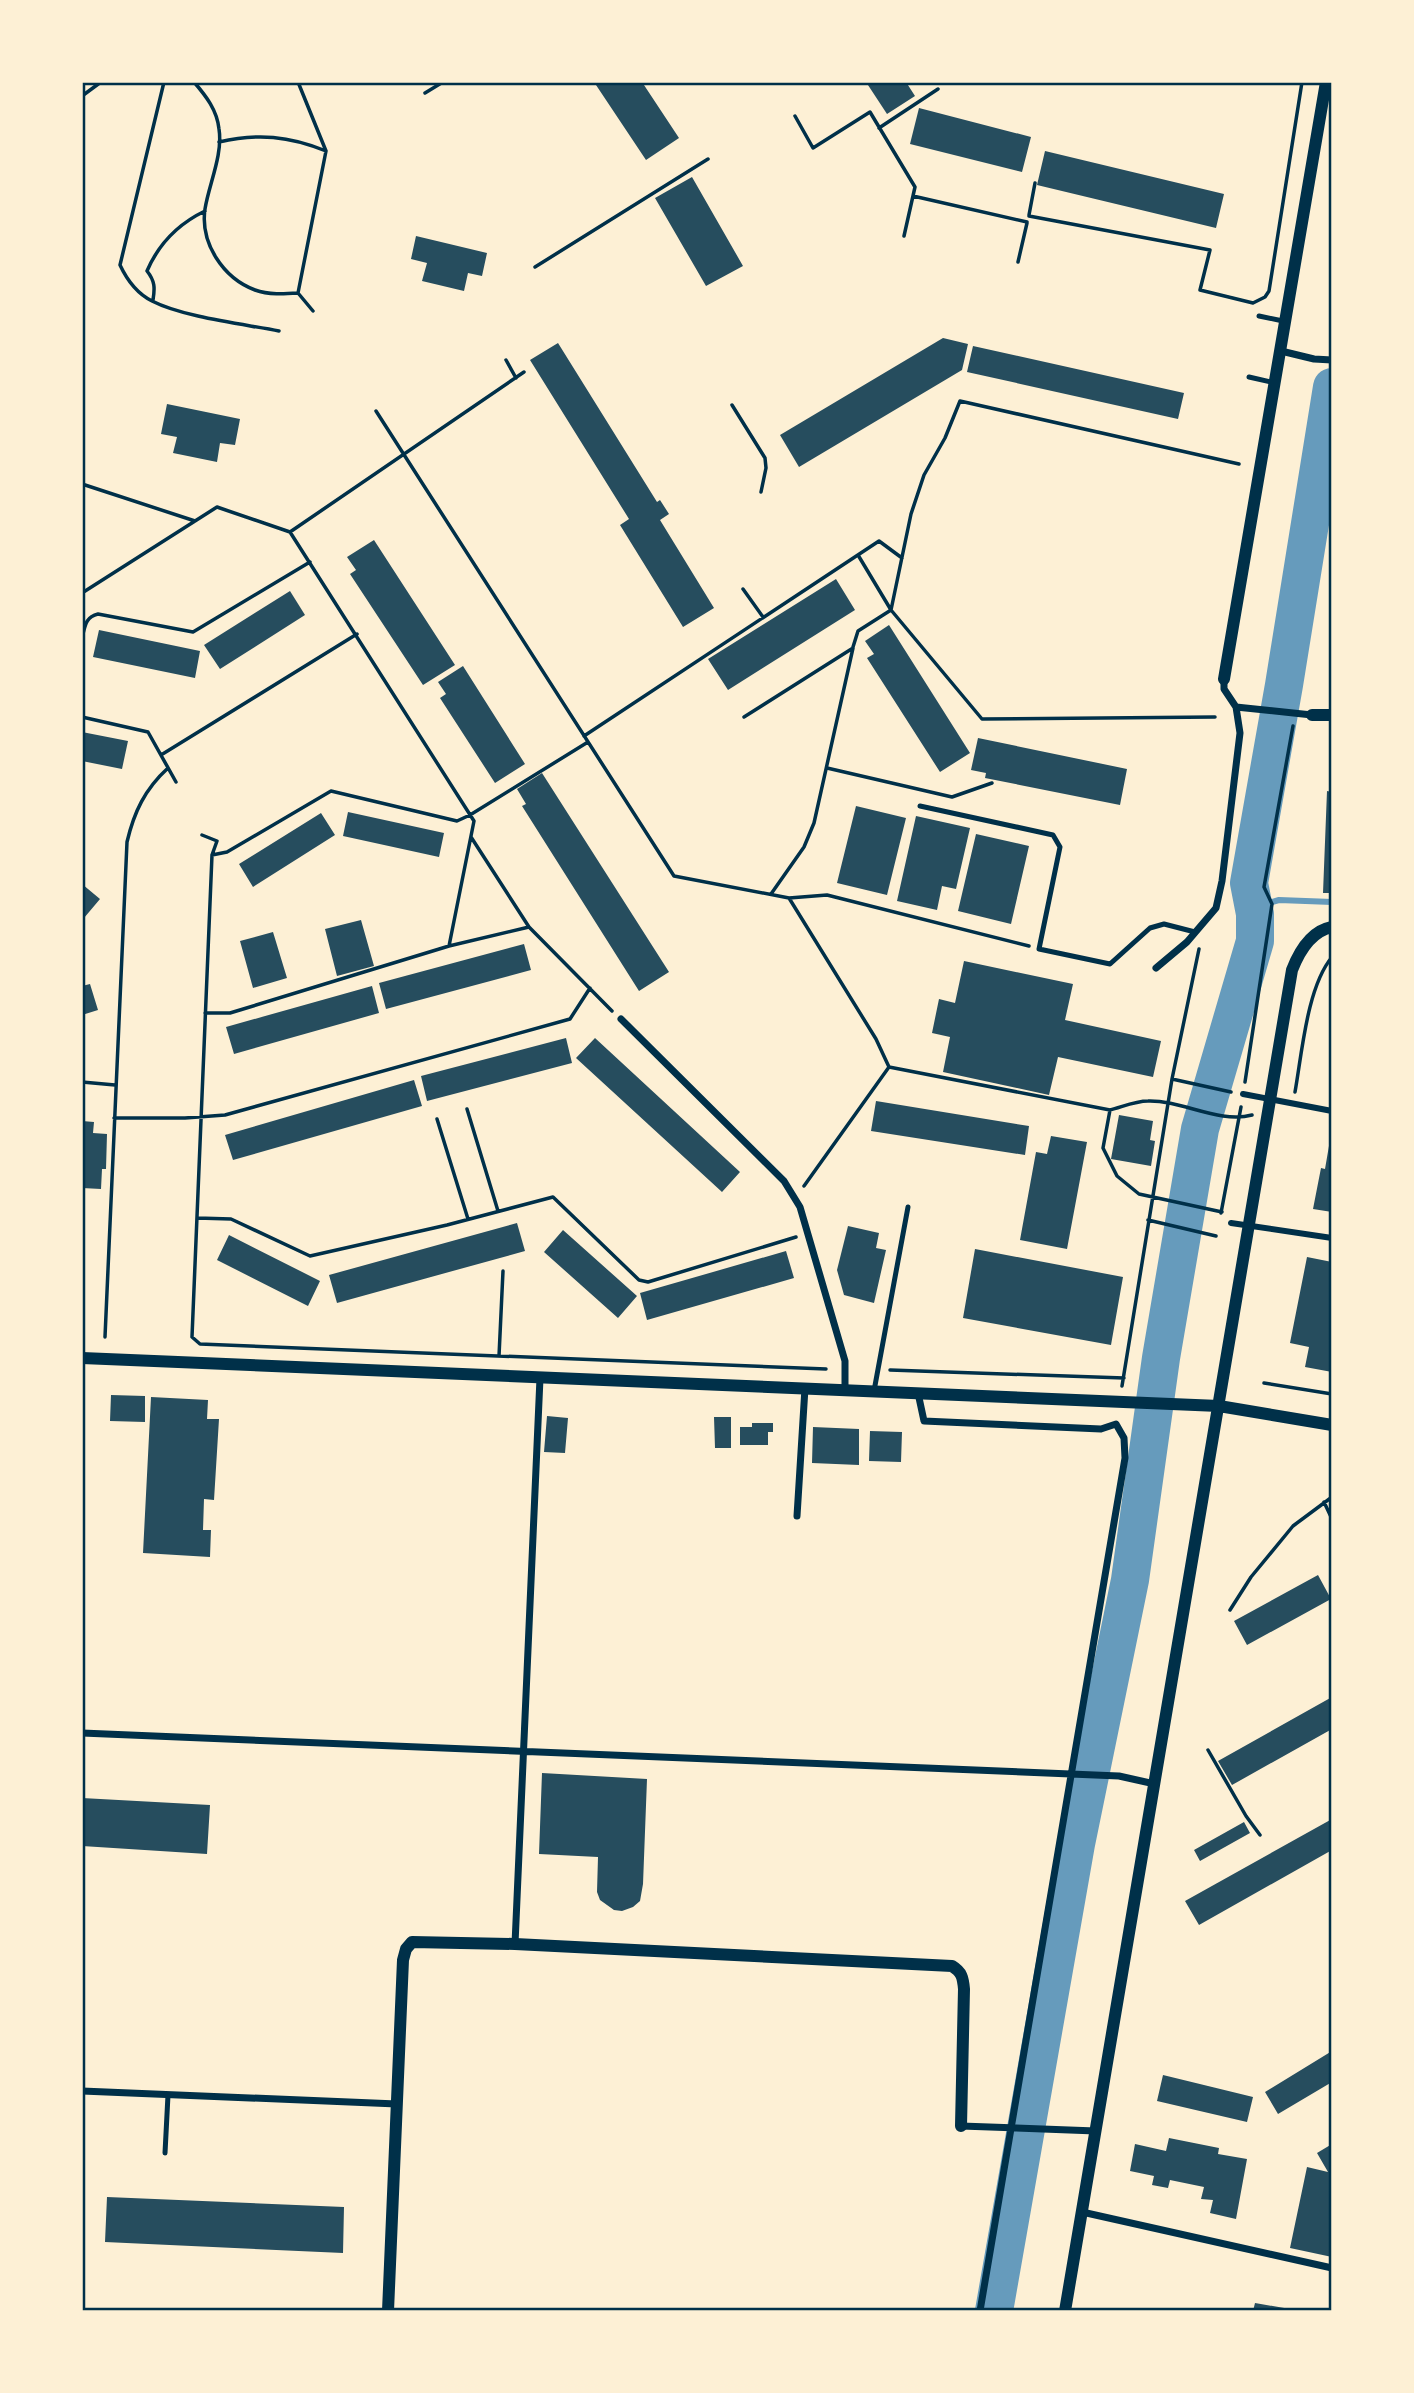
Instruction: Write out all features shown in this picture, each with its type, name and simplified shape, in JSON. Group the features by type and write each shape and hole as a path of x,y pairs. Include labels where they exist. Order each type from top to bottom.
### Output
{"street":[{"path":"1156,968 1205,923 1216,908 1222,881 1240,733 1236,707 1224,690 1224,679 1326,82"},
{"path":"1281,351 1314,359 1332,360"},
{"path":"1236,707 1258,711 1332,715"},
{"path":"1065,2311 1292,970 1297,956 1307,942 1326,928 1332,927"},
{"path":"621,1019 784,1181 794,1196 845,1362 845,1390"},
{"path":"1243,1094 1332,1111"},
{"path":"1231,1223 1332,1238"},
{"path":"82,1358 1219,1405 1332,1425"},
{"path":"515,1944 540,1378"},
{"path":"797,1516 805,1388"},
{"path":"918,1393 924,1421 1101,1429 1116,1424 1124,1438 1125,1458 1014,2127 980,2311"},
{"path":"82,1733 1119,1776 1155,1784"},
{"path":"388,2311 403,1960 406,1949 412,1942 515,1944 952,1966 959,1970 964,1989 961,2126 1096,2131"},
{"path":"82,2091 397,2104"},
{"path":"1082,2212 1332,2268"}],"lane":[{"path":"1259,316 1286,322"},
{"path":"1249,377 1275,383"},
{"path":"920,806 1053,835 1060,847 1039,949 1110,964 1150,928 1164,924 1196,932"},
{"path":"874,1391 908,1207"},
{"path":"165,2153 168,2095"}],"path":[{"path":"82,96 101,82"},
{"path":"164,82 120,265 129,283 153,301 171,309 279,331"},
{"path":"194,82 208,98 219,128 219,142 205,211 208,243 219,263 236,280 256,290 275,294 299,293"},
{"path":"298,82 326,151 299,293 313,311"},
{"path":"425,93 443,82"},
{"path":"1028,216 1210,250 1200,290 1253,303 1269,291 1302,82"},
{"path":"878,128 938,89"},
{"path":"795,116 813,148 870,113 915,187 904,236"},
{"path":"219,142 242,137 278,137 326,151"},
{"path":"535,267 708,159"},
{"path":"1018,262 1035,183"},
{"path":"913,196 1027,222"},
{"path":"153,301 155,287 147,271 152,261 175,230 205,211"},
{"path":"506,360 516,378"},
{"path":"290,532 524,372"},
{"path":"771,894 804,847 814,823 858,631 891,610 911,514 924,475 945,438 960,401 1239,464"},
{"path":"732,405 765,458 766,468 761,492"},
{"path":"376,411 674,876 789,898 827,895 1039,949"},
{"path":"82,484 195,521"},
{"path":"82,593 216,507 290,532 474,821 449,946"},
{"path":"584,736 879,541 902,558"},
{"path":"858,555 891,610 982,719 1215,717"},
{"path":"82,638 86,620 98,614 193,632 310,562"},
{"path":"743,589 763,618"},
{"path":"161,755 357,634"},
{"path":"744,717 853,648"},
{"path":"1219,1223 1243,1094 1272,904 1264,887 1295,714"},
{"path":"82,717 148,732 176,782"},
{"path":"212,855 227,852 331,791 457,821 588,742"},
{"path":"104,1337 127,842 132,818 143,798 156,779 168,768"},
{"path":"827,768 952,797 992,783"},
{"path":"202,835 217,841 212,855 192,1338 200,1344 826,1369"},
{"path":"471,837 529,926 621,1019"},
{"path":"789,898 876,1039 889,1067"},
{"path":"1122,1390 1147,1220 1172,1079 1205,923"},
{"path":"205,1013 230,1013 449,946 529,926"},
{"path":"114,1118 201,1118 225,1115 570,1019 590,988"},
{"path":"889,1067 1110,1110 1145,1100 1168,1102 1239,1118"},
{"path":"801,1190 889,1067"},
{"path":"1172,1079 1243,1094"},
{"path":"82,1082 116,1085"},
{"path":"467,1109 498,1211"},
{"path":"1110,1110 1103,1148 1117,1176 1139,1194 1222,1211"},
{"path":"437,1119 468,1220"},
{"path":"197,1217 231,1219 310,1256 468,1220 553,1197 639,1280 648,1282 798,1236"},
{"path":"1147,1220 1216,1236"},
{"path":"499,1356 503,1272"},
{"path":"826,1389 826,1369 831,1364"},
{"path":"878,1370 1124,1378"},
{"path":"1264,1383 1332,1394"},
{"path":"1230,1610 1251,1577 1293,1526 1332,1497"},
{"path":"1324,1502 1332,1519"},
{"path":"1208,1750 1260,1835"}],"building":[{"path":"594,82 642,82 679,138 646,160"},
{"path":"866,82 906,82 915,96 887,114"},
{"path":"919,108 1031,137 1022,172 910,144"},
{"path":"1045,151 1224,194 1216,228 1037,185"},
{"path":"692,177 743,266 706,286 655,198"},
{"path":"416,236 487,253 482,276 468,273 464,291 422,281 427,263 411,259"},
{"path":"943,338 968,344 962,370 799,467 780,435"},
{"path":"558,343 657,502 660,500 669,514 660,520 714,608 683,627 620,525 629,519 530,360"},
{"path":"973,346 1184,393 1178,419 967,372"},
{"path":"167,404 240,419 235,445 220,443 217,462 173,453 177,437 161,434"},
{"path":"374,540 455,665 423,685 350,574 356,570 347,557"},
{"path":"836,579 855,610 728,690 708,659"},
{"path":"290,591 305,615 220,669 204,645"},
{"path":"889,625 970,753 940,772 867,658 874,654 865,641"},
{"path":"99,630 200,651 195,678 93,657"},
{"path":"463,666 525,764 495,783 440,698 446,694 438,682"},
{"path":"82,732 128,741 122,769 82,761"},
{"path":"978,738 1127,769 1120,805 985,778 986,773 971,770"},
{"path":"542,773 669,972 639,991 522,806 526,804 517,789"},
{"path":"1327,791 1332,792 1332,893 1323,893"},
{"path":"856,806 906,818 887,895 837,883"},
{"path":"348,812 444,833 439,857 343,836"},
{"path":"321,813 335,835 253,887 239,864"},
{"path":"916,816 970,828 956,889 942,886 937,910 897,901"},
{"path":"976,834 1029,846 1011,924 958,911"},
{"path":"82,884 100,899 84,918 82,916"},
{"path":"361,920 374,966 337,976 325,929"},
{"path":"273,932 287,978 253,988 240,941"},
{"path":"524,944 531,970 386,1009 379,983"},
{"path":"964,961 1073,984 1065,1020 1161,1041 1153,1077 1058,1057 1049,1095 943,1072 950,1037 932,1033 939,999 955,1003"},
{"path":"90,984 98,1010 82,1015 82,986"},
{"path":"372,986 379,1013 234,1054 226,1027"},
{"path":"566,1038 572,1063 427,1101 421,1076"},
{"path":"595,1038 740,1172 722,1192 576,1058"},
{"path":"414,1080 422,1106 233,1160 225,1135"},
{"path":"876,1101 1029,1126 1025,1155 871,1131"},
{"path":"1119,1115 1153,1121 1150,1140 1155,1141 1151,1166 1111,1159"},
{"path":"82,1121 94,1122 93,1133 107,1134 106,1169 102,1169 101,1189 82,1188"},
{"path":"1051,1136 1087,1142 1067,1249 1020,1240 1036,1152 1047,1154"},
{"path":"1332,1140 1332,1212 1313,1209"},
{"path":"517,1223 525,1251 337,1303 329,1275"},
{"path":"848,1226 879,1233 876,1248 886,1250 874,1303 844,1295 837,1270"},
{"path":"563,1230 637,1296 618,1318 544,1252"},
{"path":"229,1235 320,1281 308,1306 217,1260"},
{"path":"975,1249 1123,1277 1111,1345 963,1318"},
{"path":"786,1251 794,1278 647,1320 640,1293"},
{"path":"1307,1257 1332,1262 1332,1372 1305,1367 1309,1347 1290,1343"},
{"path":"111,1395 145,1396 145,1422 110,1421"},
{"path":"151,1397 208,1400 207,1419 219,1419 214,1500 204,1499 203,1530 211,1530 210,1557 143,1553"},
{"path":"547,1416 568,1418 565,1453 544,1452"},
{"path":"714,1417 731,1417 731,1448 715,1448"},
{"path":"752,1423 773,1423 773,1432 768,1432 768,1445 740,1445 740,1427 752,1427"},
{"path":"813,1427 859,1429 859,1465 812,1463"},
{"path":"870,1431 902,1432 901,1462 869,1461"},
{"path":"1318,1575 1331,1599 1247,1645 1234,1621"},
{"path":"1332,1697 1332,1729 1232,1785 1218,1761"},
{"path":"542,1773 647,1779 643,1884 640,1901 633,1907 622,1911 614,1910 600,1900 597,1892 598,1857 539,1854"},
{"path":"82,1798 210,1805 207,1854 82,1846"},
{"path":"1332,1819 1332,1850 1199,1925 1185,1901"},
{"path":"1244,1822 1250,1833 1200,1861 1194,1850"},
{"path":"1332,2051 1332,2082 1278,2114 1265,2092"},
{"path":"1163,2075 1253,2097 1247,2122 1157,2101"},
{"path":"1169,2138 1219,2148 1218,2154 1247,2159 1236,2219 1210,2213 1213,2200 1201,2199 1204,2187 1170,2180 1168,2188 1152,2185 1154,2176 1130,2171 1135,2144 1166,2151"},
{"path":"1332,2144 1332,2257 1290,2248 1307,2167 1328,2172 1317,2153"},
{"path":"107,2197 344,2207 343,2253 105,2242"},
{"path":"1255,2303 1290,2309 1290,2311 1253,2311"}],"waterway":[{"path":"994,2311 1076,1844 1130,1580 1161,1358 1200,1129 1255,941 1255,914 1249,883 1332,387"},
{"path":"1254,907 1279,900 1332,902"}]}
